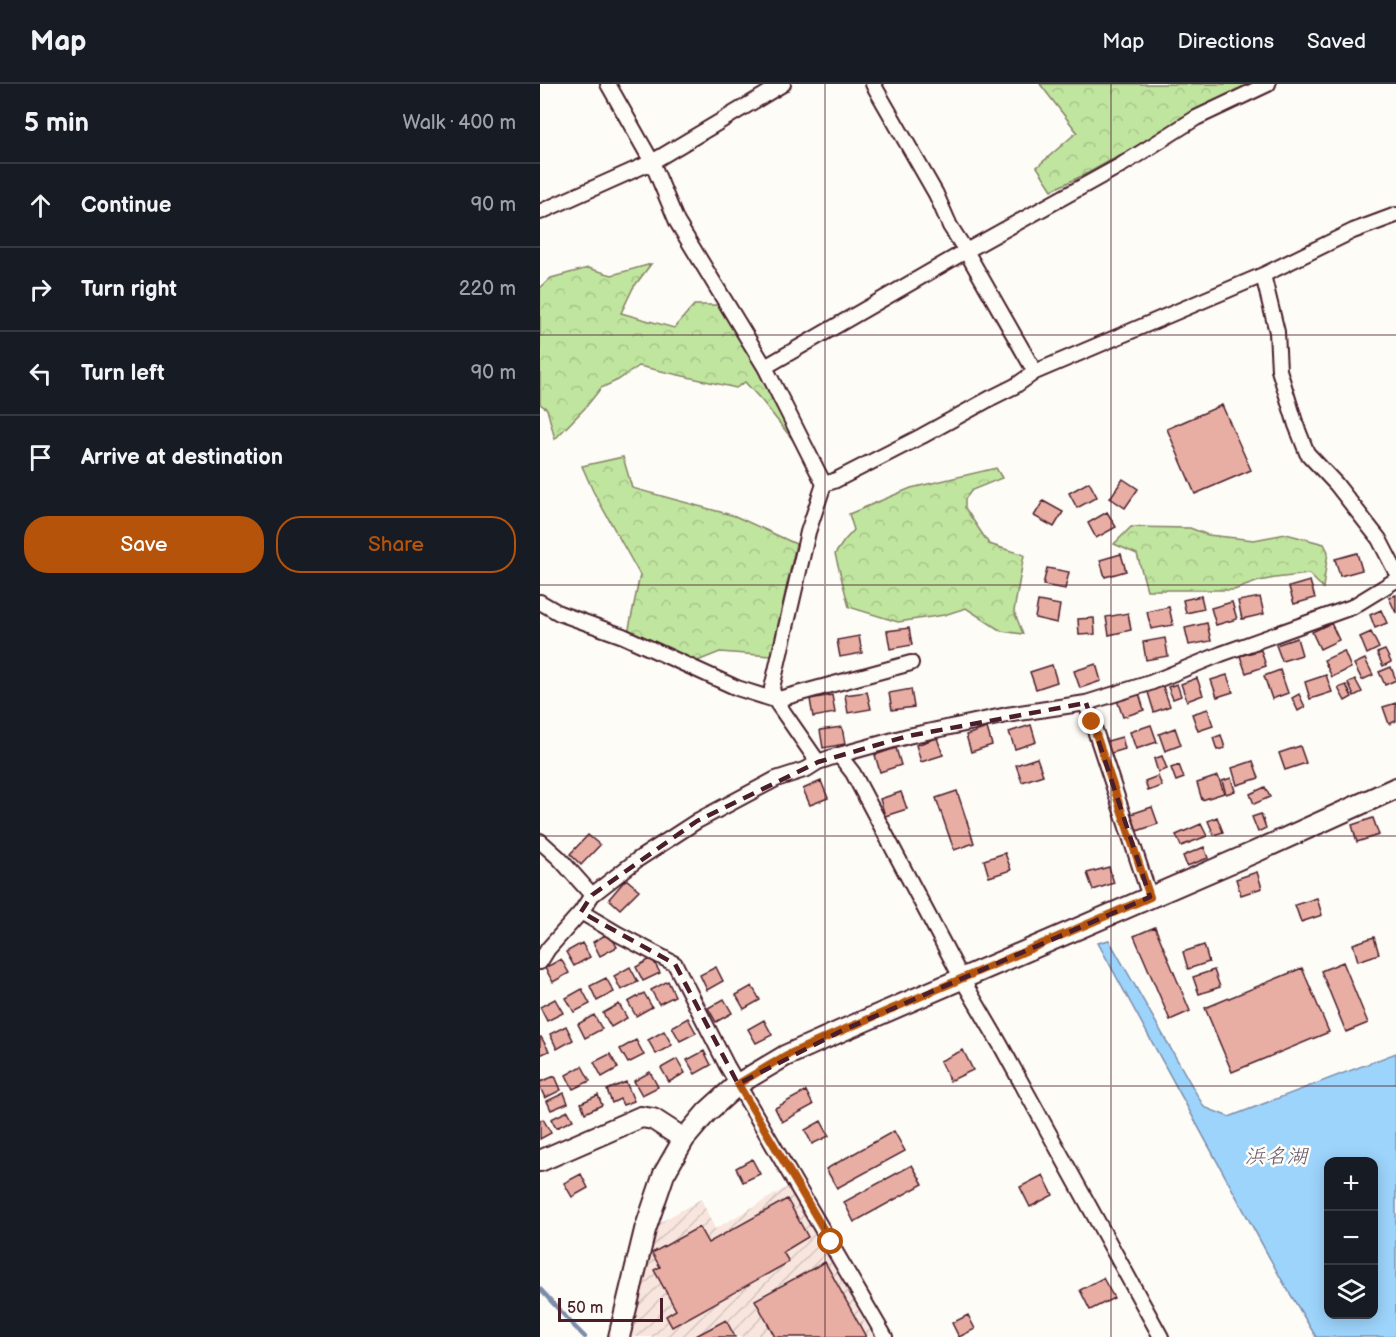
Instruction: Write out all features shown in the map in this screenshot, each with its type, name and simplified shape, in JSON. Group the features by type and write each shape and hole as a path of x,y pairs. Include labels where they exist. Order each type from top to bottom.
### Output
{"street":[{"path":"608,84 652,162 677,222 765,367 824,484 808,532 772,688 775,700 818,762"},
{"path":"540,212 652,162 783,84"},
{"path":"873,84 936,194 950,226 1035,372"},
{"path":"765,367 1122,164 1196,118 1268,84"},
{"path":"824,484 922,436 1015,386 1035,372 1263,275 1353,231 1396,215"},
{"path":"1263,275 1277,332 1279,370 1307,453 1336,484 1380,539 1396,572"},
{"path":"540,962 592,895 637,860 697,821 776,779 839,755 908,735 1007,715 1086,703 1150,684 1221,654 1352,608 1396,580"},
{"path":"540,602 559,613 623,636 737,688 775,700 911,663"},
{"path":"540,616 559,613"},
{"path":"1086,703 1150,897"},
{"path":"839,755 853,773 962,979 1161,1337"},
{"path":"619,1337 645,1230 664,1174 684,1139 706,1112 738,1084 785,1056 1255,852 1396,788"},
{"path":"540,841 592,895"},
{"path":"581,912 675,964 727,1066 885,1337"},
{"path":"540,1161 641,1117 653,1119 684,1139"}],"highlighted area":[{"path":"1086,703 1150,897 841,1031 738,1084 675,964 581,912 592,895 697,821 818,762 908,736"}],"shaded area":[{"path":"791,1185 873,1337 630,1337 659,1223 701,1199 715,1229"}],"green space":[{"path":"1040,84 1248,84 1088,173 1052,190 1037,167 1077,132"},
{"path":"651,264 633,288 621,313 674,328 694,305 728,305 807,458 745,382 736,388 639,366 601,388 555,439 547,409 540,404 540,288 551,278 588,268 612,275"},
{"path":"623,457 632,488 735,516 796,544 771,656 720,652 695,662 627,638 640,575 593,491 582,466"},
{"path":"996,468 1002,478 972,490 965,499 965,508 989,544 1024,555 1014,611 1023,634 1001,631 966,608 944,615 898,622 849,607 835,554 854,530 849,514 911,488"},
{"path":"1131,527 1190,528 1208,535 1254,540 1286,534 1324,544 1328,552 1323,588 1309,574 1259,581 1234,590 1147,590 1137,554 1114,544"}],"water":[{"name":"浜名湖","path":"1109,940 1204,1107 1229,1117 1396,1053 1396,1337 1316,1337 1280,1277 1098,943"}],"building":[{"path":"1222,405 1251,470 1195,494 1167,429"},
{"path":"1123,479 1138,489 1125,508 1110,498"},
{"path":"1089,482 1097,497 1077,508 1069,493"},
{"path":"1043,501 1063,512 1054,527 1034,516"},
{"path":"1107,512 1116,527 1096,538 1088,523"},
{"path":"1357,553 1362,570 1340,576 1335,559"},
{"path":"1121,554 1126,571 1105,577 1100,560"},
{"path":"1047,568 1069,572 1065,589 1043,585"},
{"path":"1310,581 1315,598 1294,604 1289,587"},
{"path":"1396,595 1396,613 1389,598"},
{"path":"1201,596 1204,609 1186,613 1183,600"},
{"path":"1260,597 1264,614 1242,619 1238,601"},
{"path":"1038,601 1060,605 1057,623 1035,618"},
{"path":"1232,602 1237,619 1216,625 1211,608"},
{"path":"1169,607 1173,625 1151,629 1147,612"},
{"path":"1381,610 1387,623 1375,628 1370,615"},
{"path":"1128,613 1131,630 1109,635 1106,617"},
{"path":"1094,618 1095,634 1079,635 1078,619"},
{"path":"1207,623 1211,641 1189,645 1185,628"},
{"path":"1331,623 1339,640 1320,649 1312,632"},
{"path":"909,628 912,645 890,649 887,631"},
{"path":"1371,632 1379,648 1367,654 1360,637"},
{"path":"859,636 862,653 840,657 837,640"},
{"path":"1165,638 1168,656 1146,660 1143,642"},
{"path":"1297,638 1302,655 1282,661 1276,645"},
{"path":"1261,650 1266,666 1246,673 1240,656"},
{"path":"1385,650 1391,662 1383,666 1377,653"},
{"path":"1344,651 1351,668 1332,677 1324,660"},
{"path":"1365,659 1373,675 1362,680 1354,664"},
{"path":"1096,664 1101,681 1080,688 1074,671"},
{"path":"1052,665 1057,682 1036,689 1030,672"},
{"path":"1391,667 1396,680 1385,685 1379,672"},
{"path":"1280,670 1288,693 1272,699 1264,676"},
{"path":"1227,675 1233,692 1217,697 1211,680"},
{"path":"1326,675 1332,692 1310,699 1305,682"},
{"path":"1197,678 1203,695 1187,701 1181,684"},
{"path":"1355,679 1362,692 1354,696 1348,683"},
{"path":"1162,684 1170,706 1154,712 1147,689"},
{"path":"1177,684 1181,696 1173,699 1168,687"},
{"path":"1346,685 1352,697 1345,701 1338,688"},
{"path":"911,689 914,707 892,710 889,693"},
{"path":"867,692 871,709 848,713 845,695"},
{"path":"1139,693 1144,710 1123,717 1117,700"},
{"path":"1299,694 1305,707 1298,711 1292,698"},
{"path":"832,695 835,713 813,717 810,699"},
{"path":"1396,703 1396,721 1389,724 1383,707"},
{"path":"1208,709 1213,726 1198,731 1192,714"},
{"path":"1031,725 1036,742 1015,749 1009,732"},
{"path":"1151,725 1157,742 1136,749 1130,732"},
{"path":"842,727 845,744 823,748 820,730"},
{"path":"987,728 992,745 971,752 966,735"},
{"path":"1175,728 1181,745 1165,751 1159,734"},
{"path":"1221,735 1225,748 1217,750 1213,738"},
{"path":"1122,737 1125,749 1108,754 1104,742"},
{"path":"937,738 943,755 921,762 916,745"},
{"path":"1300,746 1306,763 1285,770 1279,753"},
{"path":"896,748 901,765 880,772 875,755"},
{"path":"1162,756 1167,769 1158,772 1154,759"},
{"path":"1037,758 1043,775 1022,782 1016,765"},
{"path":"1253,761 1259,778 1237,785 1232,768"},
{"path":"1179,765 1184,778 1176,781 1171,768"},
{"path":"1158,776 1162,786 1148,791 1145,781"},
{"path":"1218,776 1224,793 1202,800 1197,783"},
{"path":"1231,778 1235,791 1226,794 1222,781"},
{"path":"821,781 828,798 810,805 803,789"},
{"path":"1265,787 1270,797 1254,804 1250,794"},
{"path":"957,791 974,843 954,850 936,798"},
{"path":"901,792 907,809 885,816 880,799"},
{"path":"1152,807 1158,824 1137,831 1131,814"},
{"path":"1261,814 1266,828 1258,832 1252,817"},
{"path":"1217,817 1223,832 1214,835 1208,821"},
{"path":"1373,818 1379,835 1357,842 1352,825"},
{"path":"1201,824 1207,836 1181,846 1176,835"},
{"path":"588,835 600,845 581,865 570,854"},
{"path":"1204,847 1208,858 1187,866 1183,856"},
{"path":"1005,853 1011,870 989,877 984,860"},
{"path":"1109,867 1114,883 1093,890 1087,873"},
{"path":"1257,872 1262,888 1241,895 1236,879"},
{"path":"626,879 639,890 620,909 609,899"},
{"path":"1317,898 1322,915 1301,922 1295,905"},
{"path":"1155,927 1190,1011 1170,1020 1134,936"},
{"path":"609,933 617,947 600,956 593,942"},
{"path":"1374,937 1379,954 1358,961 1353,944"},
{"path":"582,943 590,957 574,966 566,952"},
{"path":"1204,945 1209,962 1188,969 1183,952"},
{"path":"652,958 660,973 643,981 636,967"},
{"path":"561,959 569,973 553,982 545,968"},
{"path":"1343,962 1368,1023 1346,1032 1321,971"},
{"path":"630,967 638,982 621,990 614,976"},
{"path":"716,967 723,981 707,990 700,975"},
{"path":"1302,968 1329,1032 1232,1072 1205,1008"},
{"path":"1214,970 1220,987 1199,994 1193,977"},
{"path":"606,978 614,992 597,1001 590,986"},
{"path":"668,981 675,996 659,1004 651,990"},
{"path":"752,986 760,1000 744,1009 736,995"},
{"path":"582,989 590,1004 574,1012 566,998"},
{"path":"644,993 652,1007 636,1016 628,1002"},
{"path":"555,999 563,1013 547,1021 540,1007"},
{"path":"724,999 732,1013 716,1022 708,1008"},
{"path":"619,1004 627,1018 611,1027 603,1013"},
{"path":"594,1015 602,1029 585,1038 578,1024"},
{"path":"688,1018 696,1033 680,1041 672,1027"},
{"path":"764,1020 772,1035 756,1043 748,1029"},
{"path":"566,1026 573,1040 557,1049 550,1034"},
{"path":"664,1031 672,1045 656,1054 648,1040"},
{"path":"540,1037 549,1051 540,1055"},
{"path":"636,1040 644,1055 628,1063 620,1049"},
{"path":"963,1050 973,1070 950,1081 940,1061"},
{"path":"704,1051 711,1065 695,1074 687,1060"},
{"path":"610,1054 618,1068 602,1077 594,1062"},
{"path":"677,1059 685,1073 669,1082 661,1068"},
{"path":"582,1066 590,1081 573,1089 566,1075"},
{"path":"650,1072 658,1087 642,1095 634,1081"},
{"path":"555,1076 561,1090 545,1098 540,1082"},
{"path":"626,1082 634,1101 623,1105 620,1099 612,1103 607,1090"},
{"path":"806,1091 813,1105 782,1122 775,1108"},
{"path":"564,1093 568,1103 551,1110 547,1101"},
{"path":"598,1095 602,1105 585,1113 581,1103"},
{"path":"568,1111 573,1120 556,1128 551,1119"},
{"path":"543,1119 551,1133 540,1139 540,1121"},
{"path":"821,1121 829,1136 812,1144 805,1130"},
{"path":"894,1131 905,1151 837,1188 826,1169"},
{"path":"752,1159 760,1174 743,1182 736,1168"},
{"path":"912,1165 923,1184 854,1222 844,1202"},
{"path":"581,1174 588,1188 572,1197 564,1183"},
{"path":"1043,1175 1053,1195 1030,1207 1020,1187"},
{"path":"787,1199 808,1237 783,1252 789,1262 672,1327 666,1316 676,1310 654,1270 660,1267 652,1253 699,1227 708,1243"},
{"path":"825,1262 866,1337 775,1337 755,1300"},
{"path":"1103,1278 1114,1298 1090,1310 1080,1290"},
{"path":"968,1315 975,1329 959,1337 952,1323"},
{"path":"726,1320 735,1337 694,1337"}],"waterway":[{"path":"540,1289 585,1337"}],"route":[{"path":"831,1242 738,1084 785,1056 1150,897 1092,722"}]}
